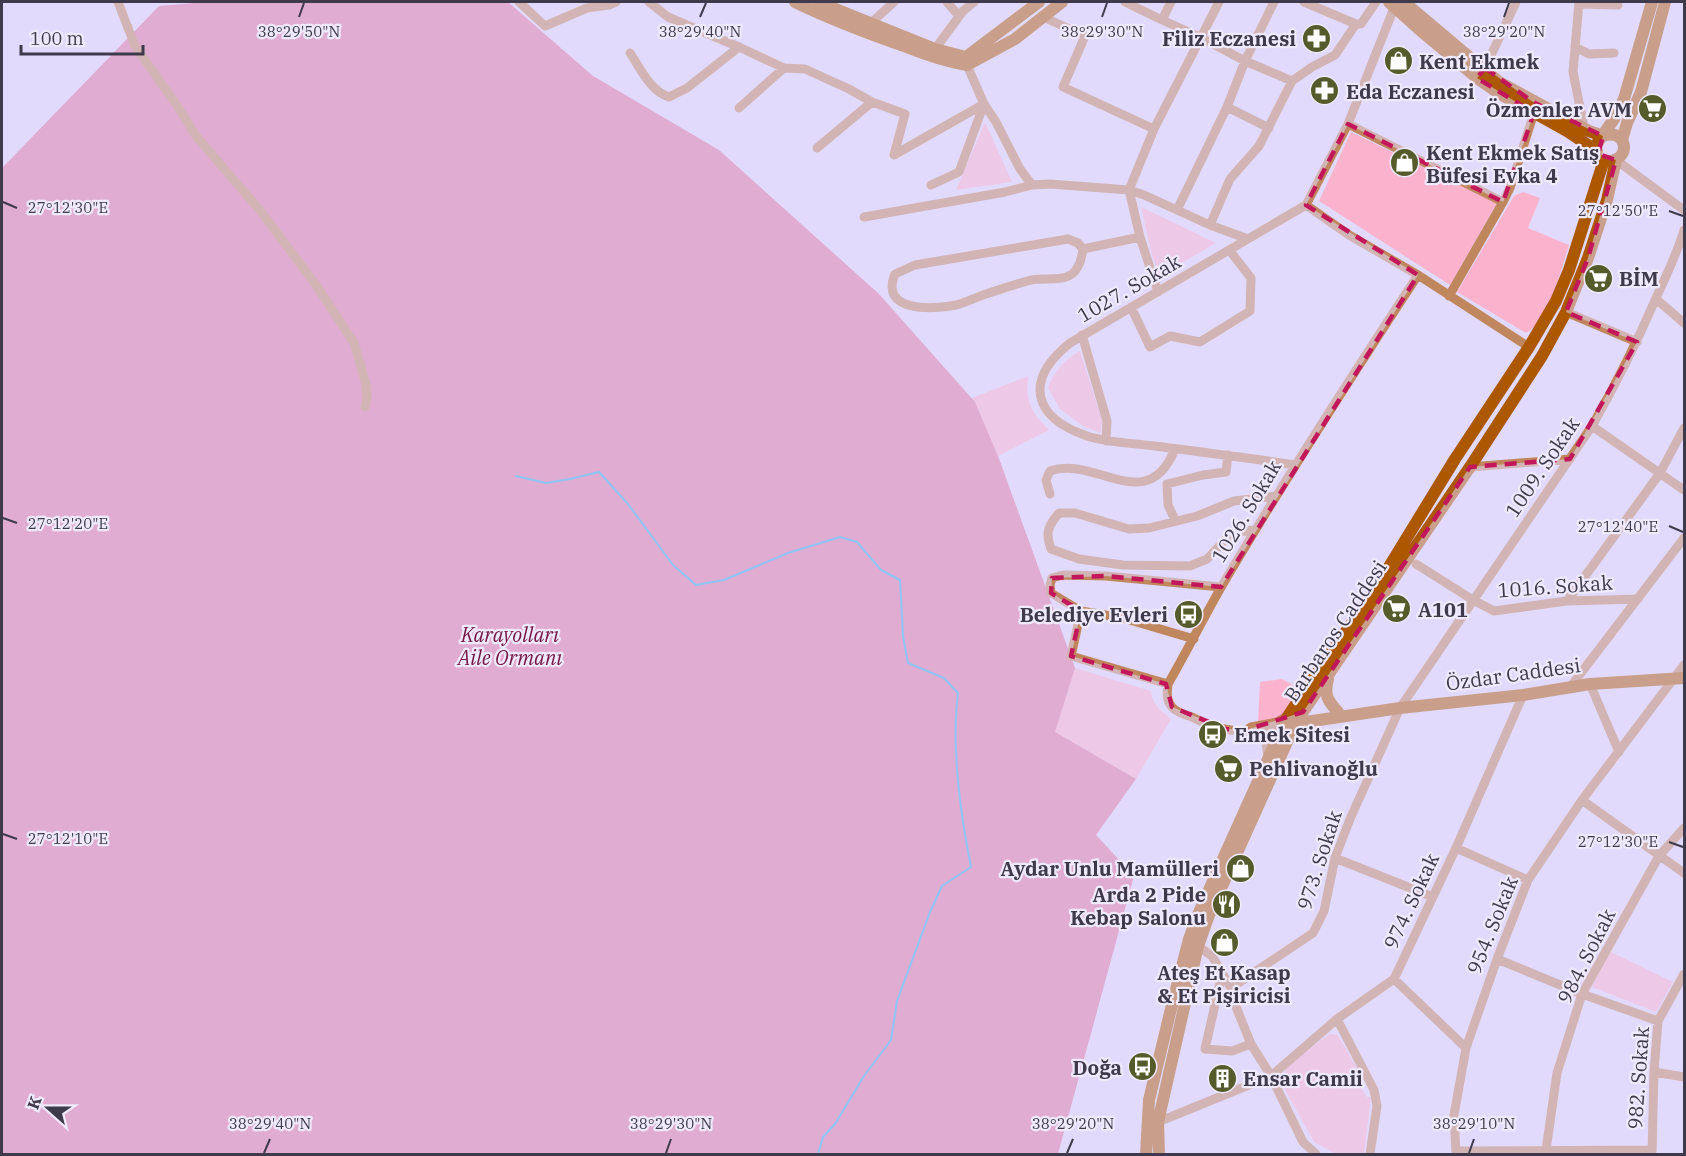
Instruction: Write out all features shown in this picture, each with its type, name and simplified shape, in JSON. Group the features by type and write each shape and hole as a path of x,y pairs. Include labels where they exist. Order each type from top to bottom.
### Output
{"main road":[{"path":"795,2 919,52 967,61 1015,39 1062,2"},
{"path":"820,2 967,61"},
{"path":"967,61 1039,2"},
{"path":"1606,157 1598,142 1624,99 1652,2"},
{"path":"1395,3 1481,73 1500,94 1567,131 1606,157 1620,158 1624,149 1622,140 1641,92 1665,2"},
{"path":"1481,73 1584,128 1603,136 1616,135 1622,140"},
{"name":"Barbaros Caddesi","path":"1146,1155 1149,1100 1169,1017 1193,943 1209,915 1292,720 1329,674 1470,467 1542,356 1566,312 1588,258 1607,200 1606,157"},
{"name":"Barbaros Caddesi","path":"1158,1155 1158,1122 1200,910 1268,760 1327,658 1370,598 1556,301 1569,270 1606,157"},
{"path":"1329,674 1326,694 1330,704 1342,714"},
{"name":"Özdar Caddesi","path":"1292,720 1523,694 1571,686 1679,678"}],"street":[{"path":"118,2 135,46 196,136 259,209 316,285 354,343 366,384 365,407"},
{"path":"519,2 545,26 586,8 616,2"},
{"path":"650,2 668,17 739,46 784,68 805,69 872,102 905,114 894,155 984,104"},
{"path":"871,23 894,2"},
{"path":"947,2 959,16"},
{"path":"934,49 959,16 974,2"},
{"path":"1125,2 1292,81"},
{"path":"1162,20 1171,2"},
{"path":"1158,292 1140,237 1129,190 1154,129 1220,2"},
{"path":"1177,210 1274,2"},
{"path":"1304,2 1356,24 1361,24 1376,2"},
{"path":"1481,73 1516,2"},
{"path":"1395,3 1348,124 1306,205 1349,235 1418,275 1529,347"},
{"path":"1584,128 1573,72 1579,3 1618,5"},
{"path":"1043,17 1085,36 1063,87 1154,129"},
{"path":"1210,225 1230,179 1259,146 1292,81 1335,55 1356,24"},
{"path":"630,53 654,89 669,96 687,88 739,46"},
{"path":"1575,47 1589,54 1614,53"},
{"path":"967,61 984,104 1020,169 1032,185"},
{"path":"739,108 784,68"},
{"path":"817,148 872,102"},
{"path":"931,185 959,172 984,104"},
{"path":"1227,106 1269,128"},
{"path":"1449,296 1510,188 1534,113"},
{"path":"1348,124 1503,202"},
{"path":"1606,157 1684,210"},
{"path":"864,217 1005,192 1032,185 1050,184 1129,190 1248,239"},
{"name":"1027. Sokak","path":"1295,465 1106,441 1085,435 1053,417 1045,410 1039,392 1047,367 1059,352 1082,335 1306,205"},
{"name":"1009. Sokak","path":"1400,708 1592,426 1615,386 1636,342 1679,248 1684,230"},
{"path":"1083,249 1140,237"},
{"path":"1068,239 1078,243 1083,249 1077,268 1071,274 1061,278 1036,279 955,305 923,308 897,300 892,293 891,284 895,274 915,265 1068,239"},
{"path":"1131,307 1150,347 1170,336 1200,342 1250,311 1251,278 1230,251"},
{"name":"1026. Sokak","path":"1168,684 1221,587 1276,496 1418,275"},
{"path":"1656,299 1684,323"},
{"path":"1566,312 1636,342"},
{"path":"1082,335 1107,421 1106,441"},
{"path":"1592,426 1684,490"},
{"path":"1567,601 1660,473 1684,428"},
{"path":"1050,494 1046,480 1050,471 1061,467 1079,468 1123,481 1137,482 1151,479 1169,464 1175,448"},
{"path":"1176,520 1168,506 1167,484 1226,472 1228,455"},
{"path":"1470,467 1570,459"},
{"path":"1256,530 1236,532 1207,559 1190,566 1123,566 1080,559 1051,549 1046,536 1051,523 1059,513 1075,513 1128,529 1149,528 1197,516 1234,501 1276,496"},
{"path":"1571,686 1684,538"},
{"name":"1016. Sokak","path":"1416,564 1494,611 1567,601 1638,598"},
{"path":"1194,639 1123,618 1081,611 1051,593 1052,578 1063,575 1106,576 1221,587"},
{"path":"1081,611 1071,656 1168,684 1168,699 1172,707 1183,714 1226,729 1256,732 1276,731 1292,720"},
{"name":"954. Sokak","path":"1456,1153 1454,1115 1466,1048 1497,958 1528,880 1582,800 1679,678 1684,665"},
{"path":"1590,684 1619,752"},
{"name":"974. Sokak","path":"1158,1122 1271,1076 1336,1019 1394,979 1523,694"},
{"name":"973. Sokak","path":"1231,988 1313,933 1324,911 1335,858 1350,819 1400,708"},
{"path":"1246,730 1251,727 1292,720"},
{"path":"1256,732 1266,742 1268,760"},
{"path":"1582,800 1684,873"},
{"name":"984. Sokak","path":"1546,1150 1557,1073 1582,994 1659,856 1684,828"},
{"path":"1455,848 1528,880"},
{"path":"1335,858 1433,897"},
{"path":"1193,943 1212,956 1231,988 1234,1002 1251,1044 1271,1076 1303,1142 1316,1155"},
{"path":"1497,958 1582,994 1658,1022"},
{"path":"1222,974 1205,1049 1232,1051 1251,1044"},
{"name":"982. Sokak","path":"1652,1152 1658,1022 1684,974"},
{"path":"1394,979 1466,1048"},
{"path":"1336,1019 1374,1090 1377,1106 1370,1155"},
{"path":"1654,1072 1684,1077"},
{"path":"1456,1153 1546,1150 1652,1152"}],"highlighted area":[{"path":"1485,68 1533,102 1603,136 1598,154 1616,160 1588,258 1566,312 1637,342 1570,459 1470,467 1303,712 1246,730 1226,729 1172,707 1166,684 1071,656 1081,611 1051,593 1052,578 1106,576 1221,587 1418,275 1306,205 1348,124 1503,202 1534,113 1477,78"}],"shaded area":[{"path":"985,122 1012,182 956,190"},
{"path":"1351,132 1497,203 1450,285 1319,201"},
{"path":"1523,192 1540,198 1528,228 1569,245 1548,306 1534,327 1526,333 1457,292 1514,196"},
{"path":"1141,207 1216,243 1160,276 1152,255"},
{"path":"1080,351 1102,420 1101,433 1083,426 1060,409 1048,388 1053,376 1061,366"},
{"path":"1028,376 1028,393 1033,412 1049,430 998,456 972,398"},
{"path":"1075,668 1151,691 1155,703 1171,719 1136,779 1054,732"},
{"path":"1282,679 1302,690 1283,719 1258,722 1260,682"},
{"path":"1609,951 1673,982 1656,1012 1592,987"},
{"path":"1330,1034 1338,1035 1357,1069 1352,1074 1367,1097 1371,1097 1364,1154 1336,1154 1314,1142 1284,1088 1283,1076 1288,1064"}],"green space":[{"name":"Karayolları Aile Ormanı","path":"206,2 508,2 593,76 719,150 879,294 975,402 998,456 1075,668 1055,732 1136,779 1096,835 1134,876 1058,1154 2,1154 2,168 159,6"}],"waterway":[{"path":"516,476 546,483 599,472 628,504 673,565 696,585 724,580 788,553 840,537 857,542 881,570 900,580 903,636 908,663 944,678 958,693 956,758 963,824 971,867 942,886 897,1001 891,1040 864,1076 835,1124 823,1137 818,1154"}],"place":[{"name":"Filiz Eczanesi","path":"1317,38"},
{"name":"Kent Ekmek","path":"1398,61"},
{"name":"Eda Eczanesi","path":"1325,91"},
{"name":"Özmenler AVM","path":"1653,109"},
{"name":"Kent Ekmek Satış Büfesi Evka 4","path":"1405,163"},
{"name":"BİM","path":"1598,278"},
{"name":"A101","path":"1397,609"},
{"name":"Belediye Evleri","path":"1189,614"},
{"name":"Emek Sitesi","path":"1213,734"},
{"name":"Pehlivanoğlu","path":"1228,768"},
{"name":"Aydar Unlu Mamülleri","path":"1240,868"},
{"name":"Arda 2 Pide Kebap Salonu","path":"1227,905"},
{"name":"Ateş Et Kasap & Et Pişiricisi","path":"1224,942"},
{"name":"Doğa","path":"1143,1067"},
{"name":"Ensar Camii","path":"1222,1078"}]}
